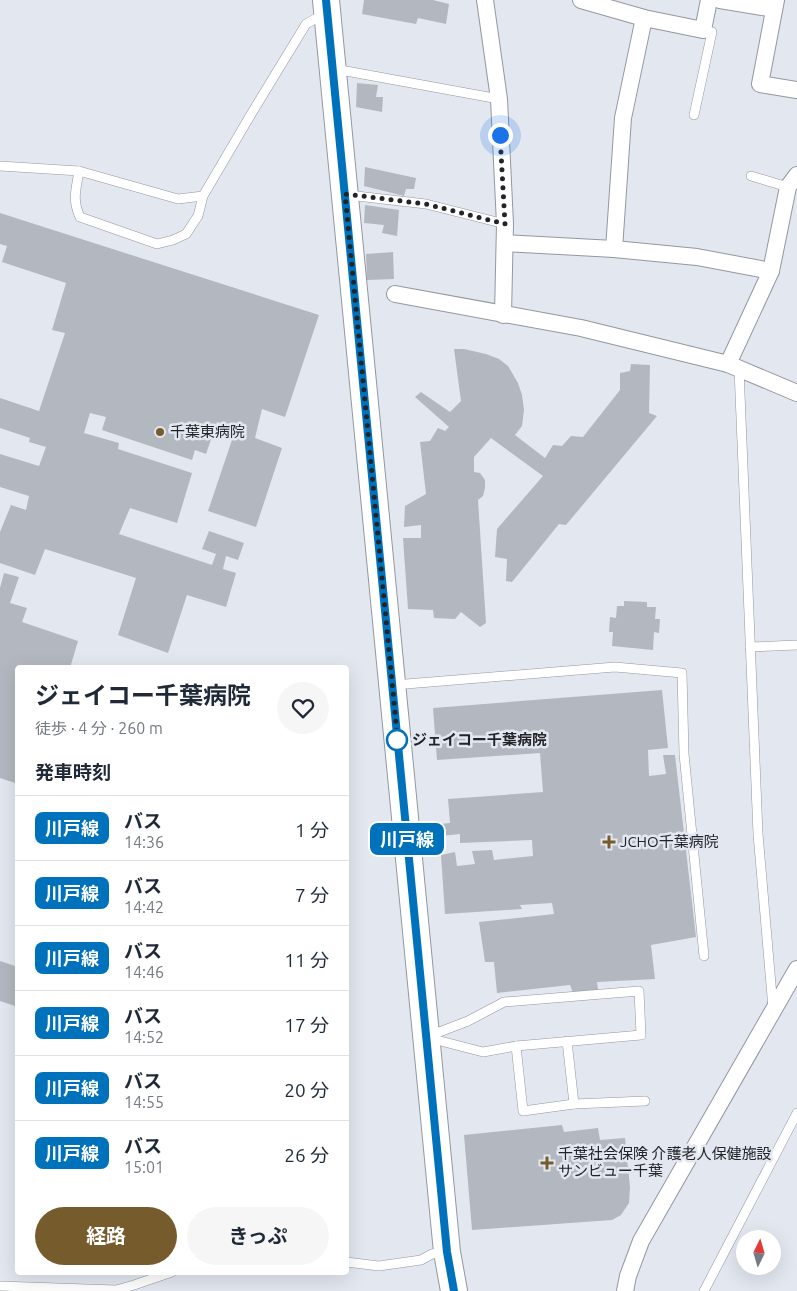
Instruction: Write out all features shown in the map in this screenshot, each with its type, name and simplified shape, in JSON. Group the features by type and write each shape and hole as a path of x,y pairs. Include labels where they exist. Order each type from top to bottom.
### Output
{"main road":[{"path":"327,6 447,1252 454,1291"}],"street":[{"path":"485,0 499,99 505,224 503,315"},
{"path":"581,0 644,18 703,30 709,0"},
{"path":"720,0 775,5 760,84 797,90"},
{"path":"614,249 622,118 644,18"},
{"path":"734,367 771,271 792,181"},
{"path":"505,243 614,249 697,257 771,271"},
{"path":"395,294 581,328 734,367 797,393"},
{"path":"626,1291 628,1276 641,1241 797,969"}],"lane":[{"path":"79,171 75,192 75,206 80,217 157,244 186,234 198,216 203,196 306,24 327,6"},
{"path":"694,114 712,32 703,30"},
{"path":"332,68 499,99"},
{"path":"0,166 79,171 178,199 203,196"},
{"path":"751,176 792,181"},
{"path":"345,194 426,204 505,224"},
{"path":"734,367 750,647 758,834 773,1012"},
{"path":"750,647 797,645"},
{"path":"392,686 615,667 682,673 684,754 704,956"},
{"path":"638,991 641,1035 516,1046 483,1052 426,1037 468,1022 504,1002 638,991"},
{"path":"566,1041 574,1104"},
{"path":"516,1046 523,1111 574,1104 645,1101"},
{"path":"704,1291 797,1113"},
{"path":"349,1262 379,1266 421,1260 432,1254 447,1252"},
{"path":"0,1286 116,1290 163,1275"}],"building":[{"path":"364,0 433,0 449,4 446,24 418,18 416,24 362,14"},
{"path":"357,83 378,85 376,97 383,97 382,112 356,107"},
{"path":"365,167 416,178 414,189 406,189 404,196 364,186"},
{"path":"365,205 399,210 397,236 382,233 384,225 364,223"},
{"name":"千葉東病院","path":"0,213 319,315 285,417 262,409 255,438 282,448 256,527 208,511 236,428 217,422 206,454 195,450 192,460 102,430 106,417 90,413 84,433 119,443 118,449 192,473 177,523 130,508 119,534 212,565 216,554 202,549 209,531 244,543 238,560 226,556 223,569 236,573 226,607 187,595 168,653 118,635 136,578 45,549 35,575 0,563 0,532 11,505 26,510 29,496 0,487 0,454 39,466 46,447 29,442 30,438 0,428 0,398 39,411 65,333 52,330 66,283 2,262 7,246 0,244"},
{"path":"393,252 394,279 367,280 366,254"},
{"path":"454,349 464,349 486,354 499,359 508,366 518,383 524,410 522,426 515,435 545,458 553,445 562,446 571,436 583,437 620,390 620,373 630,371 631,364 650,365 649,413 657,416 566,525 559,524 512,582 506,581 507,559 495,557 497,529 543,476 491,438 474,457 474,472 480,473 485,480 483,496 478,500 486,623 480,627 461,612 455,619 434,618 433,610 408,609 403,538 421,538 421,525 404,527 405,506 426,494 420,442 430,441 438,428 445,431 449,427 415,397 421,392 450,412 461,401"},
{"path":"4,573 19,577 10,603 27,608 22,622 78,641 71,665 15,665 15,783 0,778 0,588"},
{"path":"624,601 647,602 647,607 656,607 655,619 660,619 659,633 654,632 653,650 612,646 613,632 609,632 610,617 616,618 617,606 624,606"},
{"name":"JCHO千葉病院","path":"662,690 668,748 648,750 649,776 666,774 663,755 675,755 696,937 651,945 655,979 597,982 598,990 573,993 570,985 497,993 494,962 485,962 479,922 554,914 552,903 520,905 522,909 445,914 441,855 455,852 457,866 475,864 472,851 492,850 494,860 533,856 532,840 460,843 460,834 441,836 440,824 450,823 448,799 543,792 540,753 437,760 433,708"},
{"path":"0,961 15,966 15,1006 0,1001"},
{"name":"千葉社会保険 介護老人保健施設 サンビュー千葉","path":"562,1125 564,1132 598,1128 600,1140 625,1138 630,1187 629,1203 621,1215 612,1220 472,1230 464,1135"}],"bus line":[{"name":"川戸線","path":"326,0 447,1252 454,1291"}],"place":[{"name":"千葉東病院","path":"160,432"},
{"name":"ジェイコー千葉病院","path":"397,740"},
{"name":"JCHO千葉病院","path":"609,842"},
{"name":"千葉社会保険 介護老人保健施設 サンビュー千葉","path":"547,1163"}],"route":[{"path":"397,740 398,744 345,194 426,204 505,224 500,135"}]}
